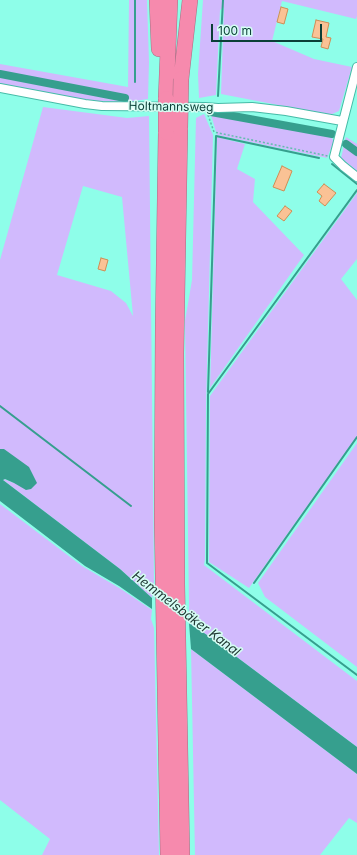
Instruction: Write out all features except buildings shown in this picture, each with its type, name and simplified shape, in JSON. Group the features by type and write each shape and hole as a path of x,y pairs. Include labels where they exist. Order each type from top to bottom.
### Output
{"highway":[{"path":"157,0 163,99 165,196 162,519 168,855"},
{"path":"163,99 170,0"},
{"path":"182,855 177,584 176,353 183,0"},
{"path":"181,79 190,0"}],"street":[{"path":"357,67 334,157 357,177"},
{"name":"Holtmannsweg","path":"0,88 102,106 218,108 252,107 286,111 342,121"}],"path":[{"path":"205,107 214,132 334,157"}],"shaded area":[{"path":"129,0 147,0 149,62 148,99 127,102 90,101 0,85 0,64 128,87"},
{"path":"203,0 357,0 356,19 282,1 272,41 314,59 352,67 339,111 330,115 221,94 224,7 220,10 216,95 199,98 198,74"},
{"path":"43,107 127,118 149,116 154,581 152,598 120,569 3,480 4,479 14,483 4,449 0,449 0,260","holes":["83,186 122,197 133,316 126,303 111,291 57,275"]},
{"path":"204,114 213,135 206,407 204,565 357,681 357,747 210,637 189,623 185,321 192,280 196,118"},
{"path":"211,115 331,137 334,141 327,158 217,135"},
{"path":"217,137 245,144 237,169 255,179 253,202 304,255 210,388"},
{"path":"346,137 357,144 357,171 341,158"},
{"path":"357,193 357,259 341,279 357,300 357,436 249,588 209,562 210,396"},
{"path":"357,443 357,667 265,597 258,583"},
{"path":"0,504 82,566 121,589 152,610 151,619 154,628 159,855 42,855 50,839 0,800"},
{"path":"191,649 357,774 357,823 349,818 320,855 195,855"}],"water":[{"path":"0,449 4,449 29,467 37,483 31,489 26,490 5,479 3,480 120,569 152,598 152,609 119,586 85,566 0,501"},
{"path":"189,623 210,637 357,747 357,774 191,649"}],"waterway":[{"path":"135,0 135,82"},
{"path":"218,96 223,0"},
{"path":"0,74 125,98"},
{"path":"211,112 332,134"},
{"path":"208,392 216,136 319,158"},
{"path":"346,144 357,152"},
{"path":"332,164 357,184"},
{"path":"357,190 208,394 207,563 357,675"},
{"path":"0,406 131,506"},
{"path":"254,583 357,437"}],"water label":[{"name":"Hemmelsbäker Kanal","path":"186,614"}]}
